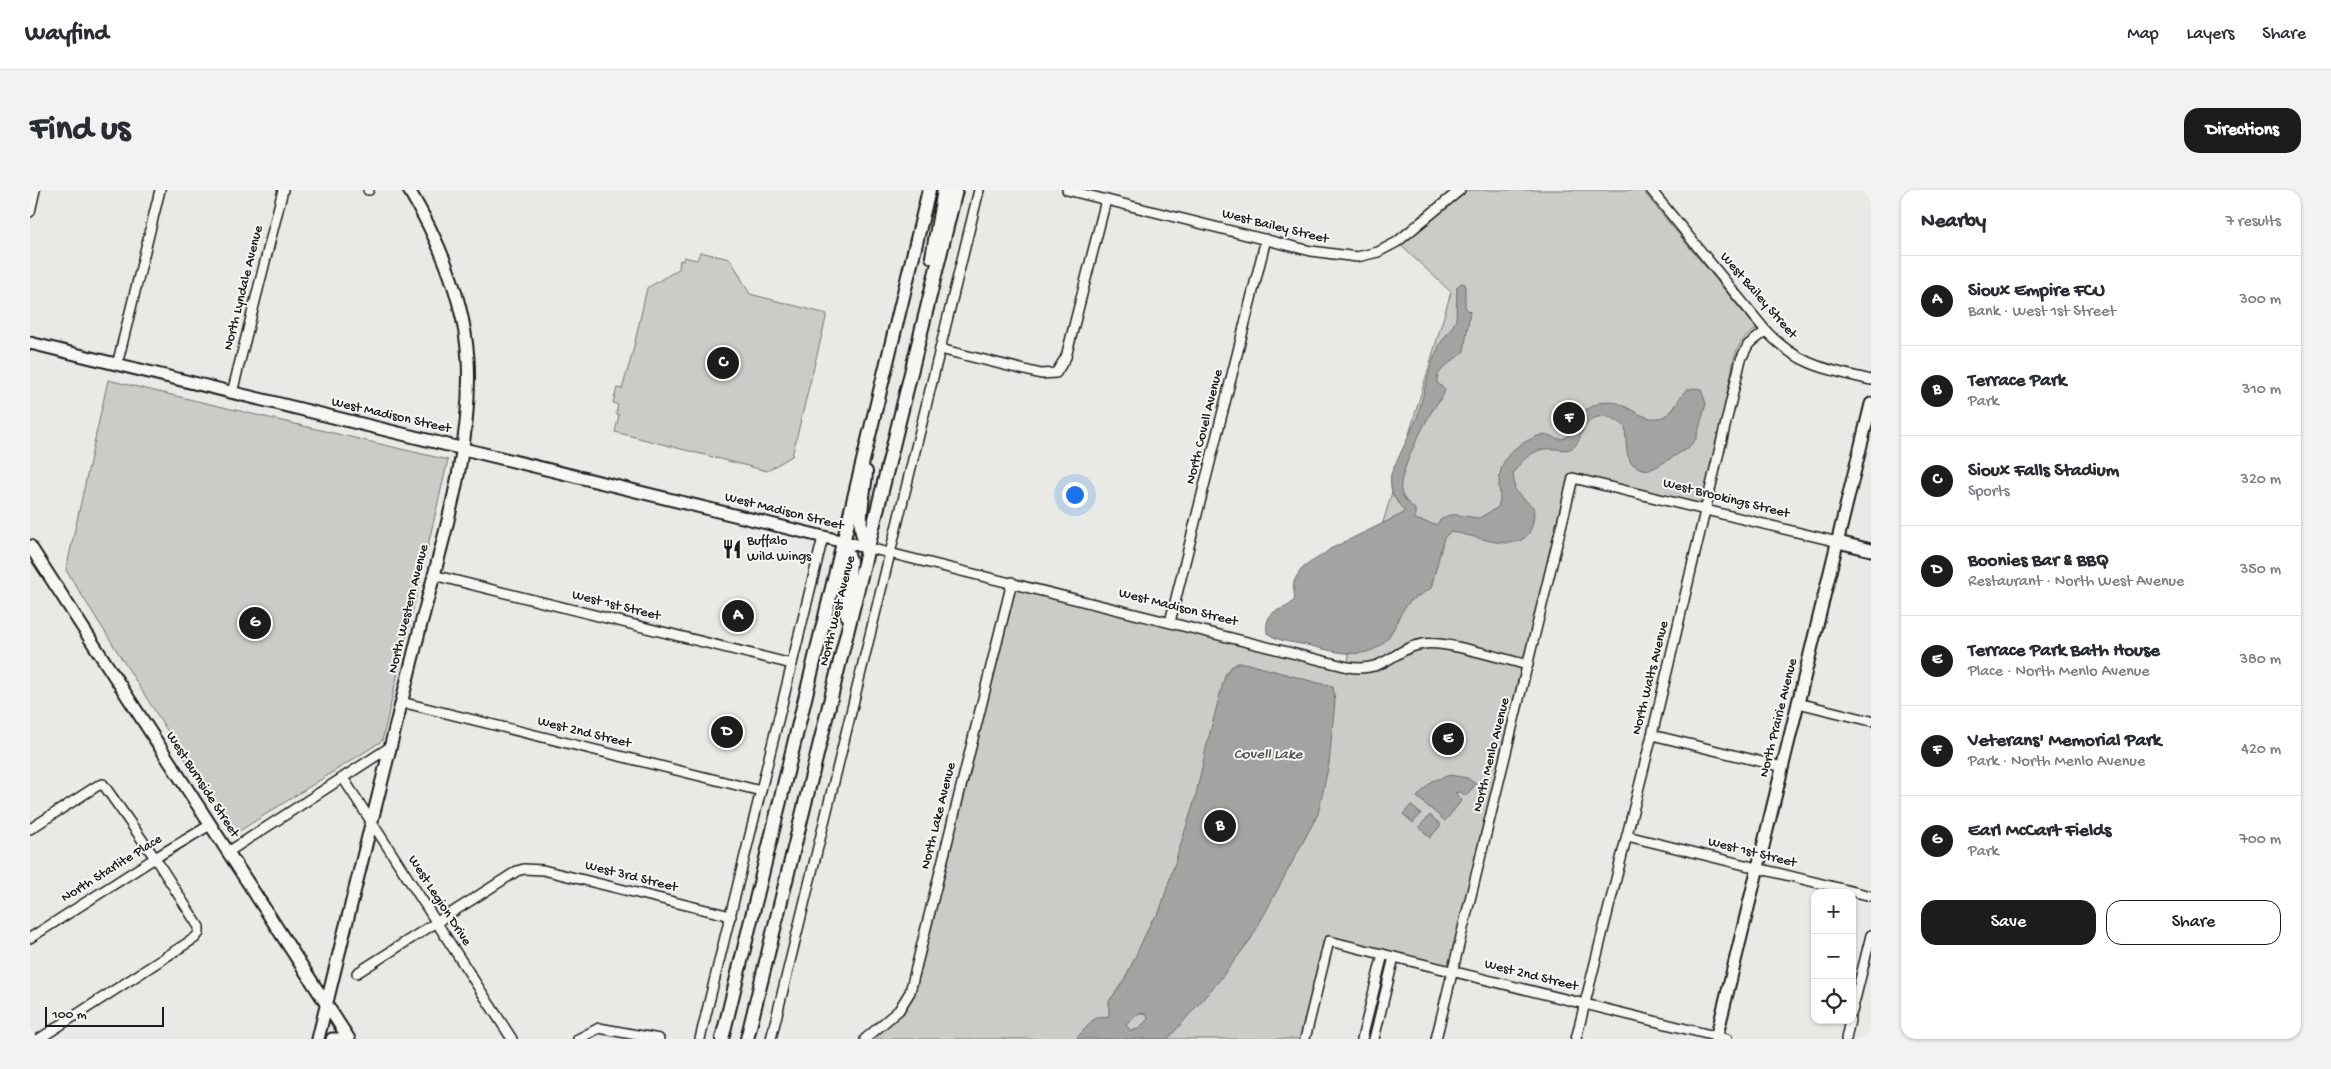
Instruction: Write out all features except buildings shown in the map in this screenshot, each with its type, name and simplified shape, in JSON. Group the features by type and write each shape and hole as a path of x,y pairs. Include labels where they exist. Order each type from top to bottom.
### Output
{"main road":[{"name":"North West Avenue","path":"722,1039 929,190"},
{"path":"929,299 932,262 944,190"},
{"name":"North West Avenue","path":"747,1039 956,190"},
{"path":"865,452 865,487 861,530 864,542 869,548"},
{"path":"843,542 850,560 847,608 848,633"}],"street":[{"path":"30,212 35,190"},
{"path":"116,365 160,190"},
{"name":"North Lyndale Avenue","path":"232,393 283,190"},
{"name":"North Western Avenue","path":"318,1039 463,448 469,394 468,357 455,289 442,254 409,190"},
{"path":"770,1039 979,190"},
{"name":"West Bailey Street","path":"1067,190 1334,255 1367,256 1384,250 1397,242 1460,190"},
{"name":"West Bailey Street","path":"1651,190 1766,331 1792,355 1805,362 1871,380"},
{"path":"940,349 1042,374 1056,373 1066,357 1106,200"},
{"name":"North Covell Avenue","path":"1170,622 1266,239"},
{"name":"North Walts Avenue","path":"1576,1039 1652,735 1741,358 1748,345 1766,331"},
{"name":"West Madison Street","path":"30,344 890,552 1361,669 1383,664 1413,647 1432,643 1528,665"},
{"name":"North Prairie Avenue","path":"1720,1038 1758,868 1871,404"},
{"name":"West Brookings Street","path":"1573,478 1871,550"},
{"name":"North Menlo Avenue","path":"1436,1039 1573,478"},
{"path":"700,1039 822,537"},
{"name":"West Burnside Street","path":"30,546 349,1039"},
{"name":"West 1st Street","path":"433,575 792,664"},
{"name":"North Lake Avenue","path":"865,1039 899,1010 910,992 1012,582"},
{"name":"West 2nd Street","path":"401,702 761,790"},
{"path":"1798,703 1871,721"},
{"path":"1652,735 1783,766"},
{"path":"228,852 390,747"},
{"name":"West Legion Drive","path":"343,778 512,1039"},
{"path":"30,829 103,784 155,858 199,927 195,938 39,1039"},
{"name":"North Starlite Place","path":"30,938 155,858 210,826"},
{"name":"West 1st Street","path":"1627,836 1871,896"},
{"name":"West 3rd Street","path":"438,923 517,871 524,869 543,870 731,916"},
{"path":"357,973 438,923"},
{"path":"1856,996 1871,935"},
{"name":"West 2nd Street","path":"1305,1039 1329,941 1720,1038"},
{"path":"1362,1039 1383,954"},
{"path":"1374,1039 1394,957"},
{"path":"1846,1039 1849,1024"},
{"path":"578,1039 599,1028 659,1039"},
{"path":"332,1039 340,1039"}],"shaded area":[{"path":"1461,190 1642,190 1757,329 1743,340 1734,358 1706,510 1574,478 1453,971 1329,941 1305,1039 865,1039 908,998 1012,582 1348,666 1351,631 1451,292 1397,242"},
{"path":"700,252 730,259 750,294 827,314 792,456 767,471 615,432 619,415 616,414 618,405 613,403 617,388 622,389 632,355 647,288 679,269 680,260 683,261 684,257 697,260"},
{"path":"108,380 448,460 382,741 233,835 66,570"}],"water":[{"path":"1461,283 1465,284 1465,307 1470,312 1464,351 1439,373 1437,383 1445,389 1444,392 1418,437 1407,461 1401,483 1403,496 1415,509 1415,519 1436,525 1440,520 1450,515 1479,518 1497,508 1500,499 1500,474 1503,465 1512,452 1518,446 1543,434 1559,439 1564,438 1569,434 1578,416 1586,409 1599,403 1607,401 1616,402 1639,414 1656,418 1669,413 1686,390 1701,389 1706,404 1696,439 1688,448 1656,467 1649,470 1639,468 1631,463 1627,453 1625,427 1615,419 1603,416 1597,417 1587,424 1577,443 1570,449 1548,449 1536,452 1526,458 1513,473 1515,491 1534,508 1532,526 1526,537 1516,542 1504,543 1450,532 1444,538 1431,588 1408,604 1393,630 1377,648 1367,652 1345,653 1288,642 1272,636 1267,633 1269,618 1276,611 1286,607 1294,600 1294,582 1305,566 1330,549 1402,514 1404,510 1397,502 1391,489 1391,474 1417,418 1432,362 1440,344 1456,321 1457,287"},
{"name":"Covell Lake","path":"1238,663 1245,663 1333,687 1335,701 1329,764 1318,814 1251,939 1218,982 1168,1039 1076,1039 1092,1021 1098,1017 1109,1016 1109,1001 1125,979 1152,920 1159,913 1195,799 1225,675 1231,667","holes":["1139,1013 1146,1014 1148,1019 1138,1029 1131,1031 1126,1025"]},
{"path":"1450,775 1467,778 1476,784 1466,796 1460,792 1455,793 1462,800 1445,821 1417,797 1432,781"},
{"path":"1411,805 1421,814 1413,823 1403,814"},
{"path":"1430,815 1441,825 1430,838 1419,827"}],"place":[{"name":"Sioux Falls Stadium","path":"723,363"},
{"name":"Veterans' Memorial Park","path":"1569,418"},
{"name":"Buffalo Wild Wings","path":"732,549"},
{"name":"Sioux Empire FCU","path":"738,616"},
{"name":"Earl McCart Fields","path":"255,623"},
{"name":"Boonies Bar & BBQ","path":"727,732"},
{"name":"Terrace Park Bath House","path":"1448,739"},
{"name":"Terrace Park","path":"1220,826"}]}
